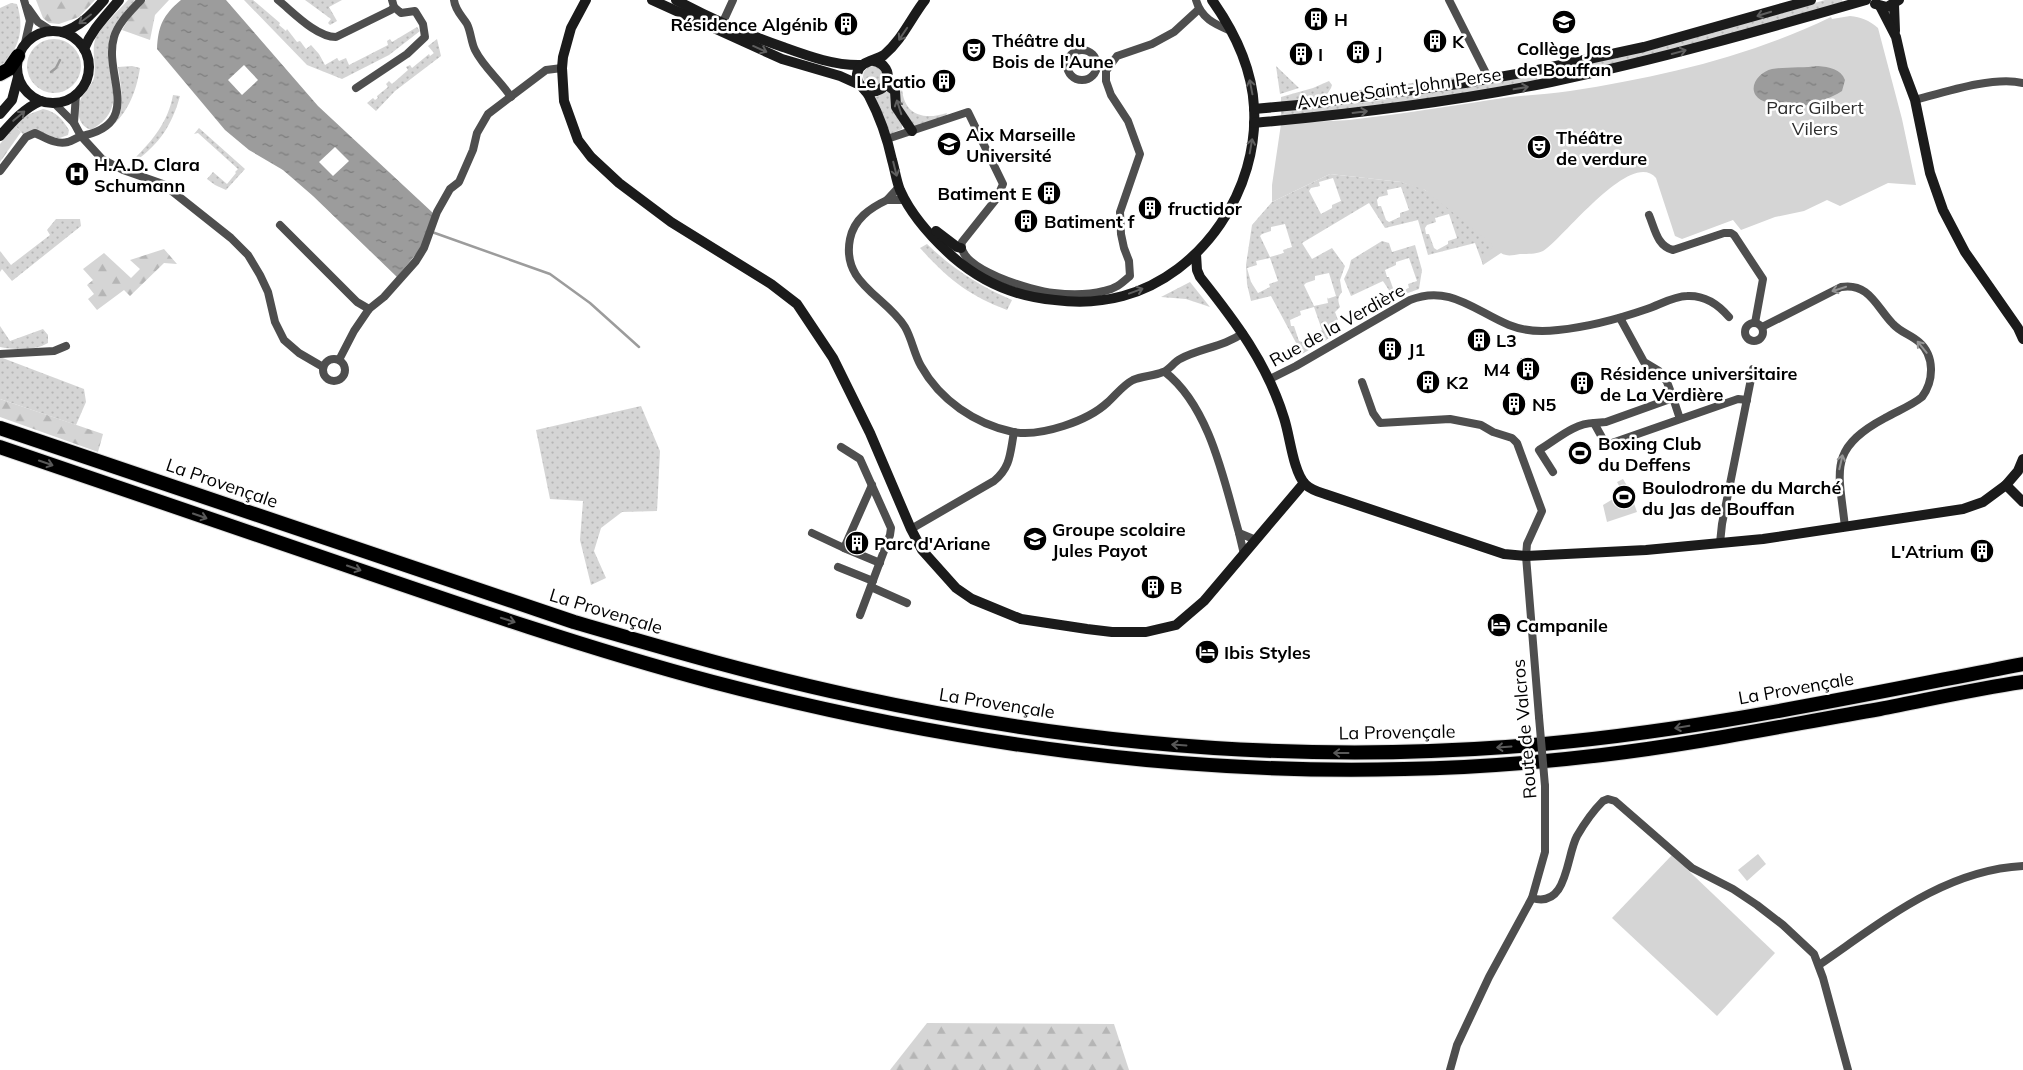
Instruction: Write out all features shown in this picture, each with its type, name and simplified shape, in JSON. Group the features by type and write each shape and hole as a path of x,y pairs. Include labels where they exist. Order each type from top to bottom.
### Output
{"highway":[{"path":"0,74 8,69 18,56"},
{"name":"La Provençale","path":"0,428 574,622 668,650 790,682 952,716 1026,728 1153,744 1330,753 1505,748 1601,738 1718,721 2023,664"},
{"name":"La Provençale","path":"0,447 573,642 696,676 852,714 978,739 1095,756 1285,770 1406,769 1529,763 1606,755 1682,743 2023,682"},
{"path":"1718,721 2023,656"}],"main road":[{"path":"57,31 78,41 84,49 88,60 88,70 86,81 76,94 67,100 54,103 41,101 29,94 23,87 16,67 18,56 25,43 42,32 70,30 90,16 104,0"},
{"path":"84,49 89,36 119,0"},
{"path":"586,0 571,28 562,68 562,92 566,110 578,140 591,157 620,183 671,222 771,284 797,304 833,358 870,432 911,529 922,550 956,588 972,599 1021,619 1112,632 1146,632 1176,625 1204,601 1304,483"},
{"path":"652,0 782,59 840,76 863,88 876,92 886,85 888,76 887,69 879,62 874,61"},
{"path":"676,0 722,24 815,58 850,66 862,66 874,61 896,44 925,0"},
{"path":"862,66 857,75 878,113 887,139 899,188 908,204 940,244 967,269 990,283 1027,296 1071,302 1112,298 1143,289 1196,254 1218,228 1234,201 1246,169 1254,123 1250,80 1231,31 1212,0"},
{"name":"Avenue Saint-John Perse","path":"1254,109 1308,104 1488,79 1644,47 1810,0"},
{"path":"1868,0 1880,6 1896,37"},
{"name":"Avenue Saint-John Perse","path":"1254,123 1430,102 1550,82 1669,54 1868,0"},
{"path":"1880,6 1897,2 1896,37 1903,68 1915,100 1930,173 1943,210 1966,252 2021,325 2023,339"},
{"path":"0,114 12,100 18,77"},
{"path":"886,85 895,91 896,107 912,131"},
{"path":"0,136 15,119 35,103 41,101"},
{"path":"908,204 942,237 961,245"},
{"path":"1196,254 1197,270 1200,277 1243,333 1270,379 1285,419 1298,474 1304,483 1325,494 1504,554 1526,556 1646,550 1720,543 1963,509 1983,502 2006,486 2018,471 2023,459"},
{"path":"1182,265 1200,277"},
{"path":"2006,486 2023,502"}],"street":[{"path":"0,171 26,137 35,133 56,143 67,142 94,133 105,127 114,116 118,105 111,55 114,37 120,24 140,0"},
{"path":"278,0 320,34 328,37 336,37 393,3 401,13 415,11 423,24 425,36 407,54 356,88"},
{"path":"454,0 454,5 470,31 476,51 488,70 502,83 511,97"},
{"path":"722,24 733,0"},
{"path":"1196,0 1198,10 1206,17 1231,31"},
{"path":"1449,0 1488,79"},
{"path":"25,2 38,22 57,31"},
{"path":"25,2 30,21 25,43"},
{"path":"887,139 968,112 1003,184 997,198 961,245 966,257 998,278 1023,287 1054,293 1082,294 1114,289 1130,276 1130,261 1124,248 1121,234 1120,212 1140,154 1128,121 1111,95 1106,81 1106,71 1117,56 1152,44 1174,32 1198,10"},
{"path":"1082,50 1092,54 1097,63 1097,68 1092,77 1087,80 1077,80 1069,73 1067,62 1072,53 1082,50"},
{"path":"339,360 354,331 369,309 384,297 416,261 424,247 435,215 450,189 459,182 473,150 477,133 488,114 546,70 562,68"},
{"path":"1097,68 1106,71"},
{"path":"1915,100 1968,86 2012,80 2023,83"},
{"path":"74,123 76,94"},
{"path":"54,103 74,123 81,136 102,159 123,170 162,184 231,238 248,255 260,275 268,292 275,322 284,340 299,353 323,367 325,376 329,380 338,380 342,377 345,369 339,360 331,359 323,367"},
{"path":"899,188 888,200 871,208 862,216 852,230 849,258 854,274 905,327 922,366 948,400 970,417 1014,432 1035,433 1054,429 1094,414 1119,390 1134,380 1165,372 1181,358 1234,339 1243,333"},
{"path":"888,200 908,204"},
{"path":"1650,215 1660,242 1673,250 1724,233 1734,235 1763,279 1758,325 1841,287 1854,287 1870,294 1895,326 1925,347 1931,376 1927,390 1922,397 1859,434 1843,452 1839,478 1845,527"},
{"path":"280,225 357,302 369,309"},
{"name":"Rue de la Verdière","path":"1270,379 1410,300 1420,297 1446,295 1511,326 1533,330 1556,330 1586,326 1620,318 1688,296 1715,302 1729,317"},
{"path":"1620,318 1644,362 1659,371 1667,382 1680,419"},
{"path":"0,354 54,351 66,346"},
{"path":"1720,543 1722,524 1753,369"},
{"path":"1165,372 1179,383 1202,419 1222,472 1244,554"},
{"name":"Route de Valcros","path":"1362,382 1373,413 1380,423 1450,419 1481,425 1493,432 1512,438 1517,443 1542,511 1527,544 1526,556 1545,786 1545,852 1532,898 1485,985 1457,1045 1450,1070"},
{"path":"1553,472 1539,450 1575,428 1587,423 1606,422 1673,398"},
{"path":"1594,423 1604,441 1609,444 1738,399 1747,400"},
{"path":"911,529 1004,474 1008,466 1014,432"},
{"path":"841,447 860,459 891,528 860,615"},
{"path":"844,548 872,485"},
{"path":"812,533 880,562"},
{"path":"1239,533 1256,540"},
{"path":"838,567 907,603"},
{"path":"1532,898 1539,900 1549,897 1558,891 1577,836 1597,807 1608,799 1620,805 1647,831 1692,868 1733,889 1757,905 1810,950 1819,964 1848,1070"},
{"path":"1819,964 1932,891 1978,872 1996,868 2023,866"}],"green space":[{"path":"36,0 95,0 79,17 59,24 49,23 43,18"},
{"path":"128,0 135,0 115,24 109,42 108,55 113,101 110,111 103,121 91,130 81,122 78,110 81,98 94,78 95,40 104,26"},
{"path":"146,0 169,0 155,15 150,40 122,30 130,17"},
{"path":"244,0 253,0 280,23 279,25 286,31 287,29 297,42 300,41 306,49 311,45 325,65 337,58 339,61 346,58 349,65 388,45 387,41 390,39 392,42 417,27 420,31 389,55 342,79 307,65"},
{"path":"305,0 342,0 329,7 337,21 330,25 328,23 331,19"},
{"path":"1825,0 1842,0 1843,3 1722,39 1544,80 1542,71 1778,14"},
{"path":"11,3 17,4 19,13 19,39 12,54 0,68 0,8"},
{"name":"Parc Gilbert Vilers","path":"1850,16 1865,19 1878,28 1902,119 1916,185 1888,183 1840,206 1827,200 1804,211 1775,217 1741,230 1733,220 1682,239 1675,236 1656,178 1645,172 1631,175 1615,185 1543,251 1510,255 1501,253 1483,265 1482,263 1493,245 1425,190 1401,182 1330,174 1272,202 1272,185 1281,124 1369,118 1510,97 1570,91 1637,79 1703,64 1736,54 1800,31 1831,17 1832,19"},
{"path":"54,39 64,41 73,47 79,56 81,66 79,76 73,85 64,91 54,93 44,91 35,85 29,76 27,66 29,56 35,47 44,41"},
{"path":"437,39 441,56 395,91 376,111 367,103 373,98 375,100 378,98 377,96 388,87 386,84 389,81 392,84 408,70 406,67 410,65 412,68 429,54 430,56 434,53 428,46"},
{"path":"132,66 140,68 133,95 119,119 104,132 116,115 121,102 122,95 118,67"},
{"path":"873,66 880,69 883,76 880,83 873,86 866,83 863,76 866,69"},
{"path":"1276,66 1299,88 1280,94"},
{"path":"1536,74 1538,82 1446,97 1281,117 1281,110 1369,102 1480,85"},
{"path":"1464,76 1465,79 1334,95 1337,93"},
{"path":"1329,81 1332,85 1326,96 1281,103 1281,97 1313,88"},
{"path":"902,85 906,103 915,113 929,116 947,113 946,116 915,127 901,106 897,86"},
{"path":"890,90 902,123 902,129 890,134 875,100 876,97"},
{"path":"173,95 180,96 169,125 152,147 136,161 134,159 159,130 171,105"},
{"path":"43,109 56,114 61,119 69,130 68,135 57,139 36,131 23,134 15,126 27,115"},
{"path":"15,126 21,132 0,162 0,144"},
{"path":"199,128 245,169 226,190 207,179 213,172 227,184 238,169 198,133 194,134"},
{"path":"1330,174 1401,182 1420,187 1435,196 1514,212 1483,265 1475,243 1428,255 1418,220 1385,228 1369,203 1302,243 1312,259 1332,248 1345,266 1340,280 1342,292 1338,300 1340,307 1335,312 1338,320 1335,323 1338,333 1302,354 1271,296 1251,301 1247,284 1246,265 1252,225 1272,202","holes":["1333,178 1341,201 1332,205 1332,208 1321,214 1309,191 1311,188 1320,186 1319,182","1401,187 1409,210 1400,213 1400,217 1389,222 1386,220 1381,206 1378,206 1377,200 1379,197 1388,195 1387,190","1449,214 1457,238 1448,241 1448,244 1437,250 1434,248 1429,234 1426,234 1425,228 1427,225 1436,222 1435,218","1285,224 1292,247 1283,250 1284,253 1270,257 1260,236 1271,231 1271,227","1270,258 1278,281 1269,284 1270,287 1258,293 1251,282 1247,268 1257,265 1256,261","1329,273 1336,296 1327,299 1328,303 1314,306 1304,285 1315,280 1315,276","1314,307 1322,330 1302,342 1299,341 1290,320 1301,315 1300,311"]},
{"path":"56,219 80,219 81,226 12,281 2,269 0,272 0,251 11,265 50,235 47,230"},
{"path":"1382,241 1389,243 1392,252 1415,245 1422,270 1419,289 1394,298 1383,281 1351,296 1344,279 1351,260","holes":["1409,258 1417,281 1408,284 1409,288 1397,293 1394,291 1385,270 1396,265 1396,262"]},
{"path":"927,244 967,276 988,289 1012,300 1007,310 959,285 920,248"},
{"path":"164,249 177,264 164,263 130,296 124,290 97,310 88,299 94,294 87,285 93,280 83,269 104,253 131,278 140,269 130,260"},
{"path":"1190,282 1210,307 1186,299 1161,297"},
{"path":"0,326 10,341 43,329 48,335 48,343 43,346 25,349 0,347"},
{"path":"0,357 84,389 86,402 76,425 0,399"},
{"path":"0,399 103,434 98,452 0,417"},
{"path":"641,406 660,451 657,511 622,512 601,528 594,551 606,578 591,585 580,540 583,501 550,499 536,430"},
{"name":"Boulodrome du Marché du Jas de Bouffan","path":"1623,479 1629,489 1637,512 1607,522 1603,505 1623,493 1617,482"},
{"path":"1758,854 1766,864 1747,881 1738,870"},
{"path":"1672,855 1775,953 1717,1016 1612,918"},
{"path":"927,1023 1114,1024 1129,1070 890,1070"}],"water":[{"path":"181,0 226,0 318,106 433,213 421,248 397,277 313,196 283,170 249,150 225,130 157,49 160,27 166,16"},
{"path":"1818,66 1830,68 1841,73 1845,80 1842,91 1821,101 1798,106 1789,102 1771,103 1761,100 1756,96 1754,91 1755,82 1758,77 1767,71 1777,68"}],"pier":[{"path":"244,65 258,80 242,95 228,80"},
{"path":"335,147 349,161 333,176 319,162"}],"waterway":[{"path":"51,72 56,68 60,60"},
{"path":"432,232 550,274 590,303 639,347"}],"place":[{"name":"H","path":"1316,19"},
{"name":"Collège Jas de Bouffan","path":"1564,22"},
{"name":"Résidence Algénib","path":"846,24"},
{"name":"K","path":"1435,41"},
{"name":"Théâtre du Bois de l'Aune","path":"974,50"},
{"name":"J","path":"1358,52"},
{"name":"I","path":"1301,54"},
{"name":"Le Patio","path":"944,81"},
{"name":"Aix Marseille Université","path":"949,144"},
{"name":"Théâtre de verdure","path":"1539,147"},
{"name":"H.A.D. Clara Schumann","path":"77,174"},
{"name":"Batiment E","path":"1049,193"},
{"name":"fructidor","path":"1150,208"},
{"name":"Batiment f","path":"1026,221"},
{"name":"L3","path":"1479,340"},
{"name":"J1","path":"1390,349"},
{"name":"M4","path":"1528,369"},
{"name":"K2","path":"1428,382"},
{"name":"Résidence universitaire de La Verdière","path":"1582,383"},
{"name":"N5","path":"1514,404"},
{"name":"Boxing Club du Deffens","path":"1580,453"},
{"name":"Boulodrome du Marché du Jas de Bouffan","path":"1624,497"},
{"name":"Groupe scolaire Jules Payot","path":"1035,539"},
{"name":"Parc d'Ariane","path":"857,543"},
{"name":"L'Atrium","path":"1982,551"},
{"name":"B","path":"1153,587"},
{"name":"Campanile","path":"1499,625"},
{"name":"Ibis Styles","path":"1207,652"}]}
